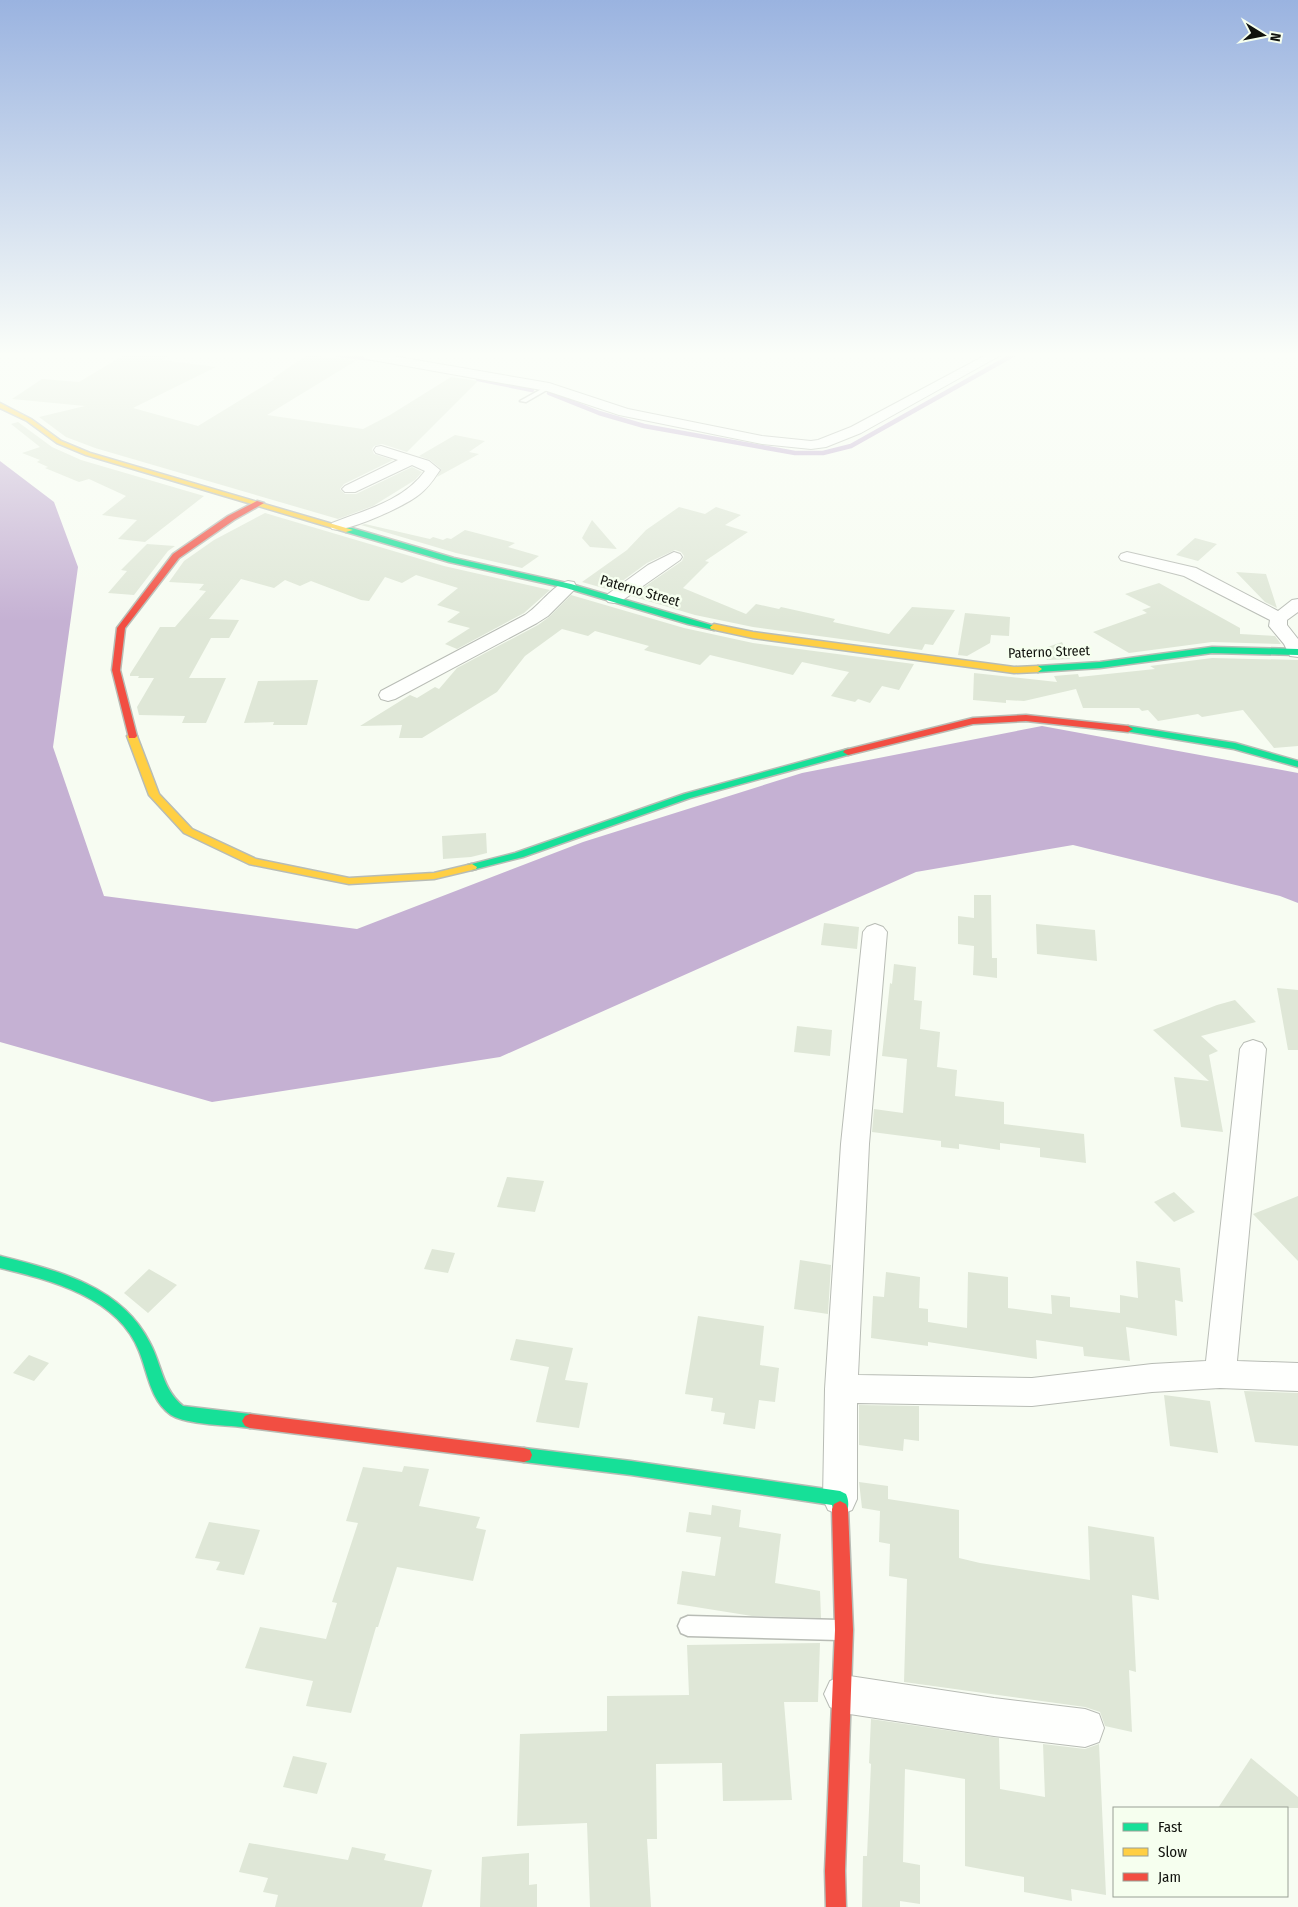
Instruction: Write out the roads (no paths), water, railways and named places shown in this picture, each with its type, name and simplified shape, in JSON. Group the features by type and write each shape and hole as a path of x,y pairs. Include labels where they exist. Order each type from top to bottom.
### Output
{"street":[{"name":"Paterno Street","path":"64,444 88,454 452,560 568,586 691,622 754,635 1014,670 1100,665 1212,650 1297,652"},
{"path":"801,444 816,444"},
{"path":"338,526 402,499 422,484 433,470 432,468 381,450"},
{"path":"350,489 410,460"},
{"path":"260,504 231,518 176,556 121,628 116,670 128,724 154,795 188,831 253,862 349,881 434,876 519,855 715,788 799,764 973,721 1026,718 1111,726 1235,746 1298,764"},
{"path":"1126,557 1190,572 1279,618"},
{"path":"614,598 654,569 674,558"},
{"path":"388,695 451,660 531,620 568,586"},
{"path":"1297,652 1278,626 1279,618 1298,604"},
{"path":"836,1907 835,1871 844,1630 840,1498 841,1389 856,1144 874,932"},
{"path":"1220,1374 1253,1048"},
{"path":"0,1262 79,1284 119,1311 141,1339 162,1395 179,1412 630,1468 840,1498"},
{"path":"841,1389 1032,1392 1152,1378 1220,1374 1298,1377"},
{"path":"843,1694 1085,1728"}],"lane":[{"path":"688,1626 844,1630"}],"waterway":[{"path":"745,444 795,453 823,453 855,444"}]}
